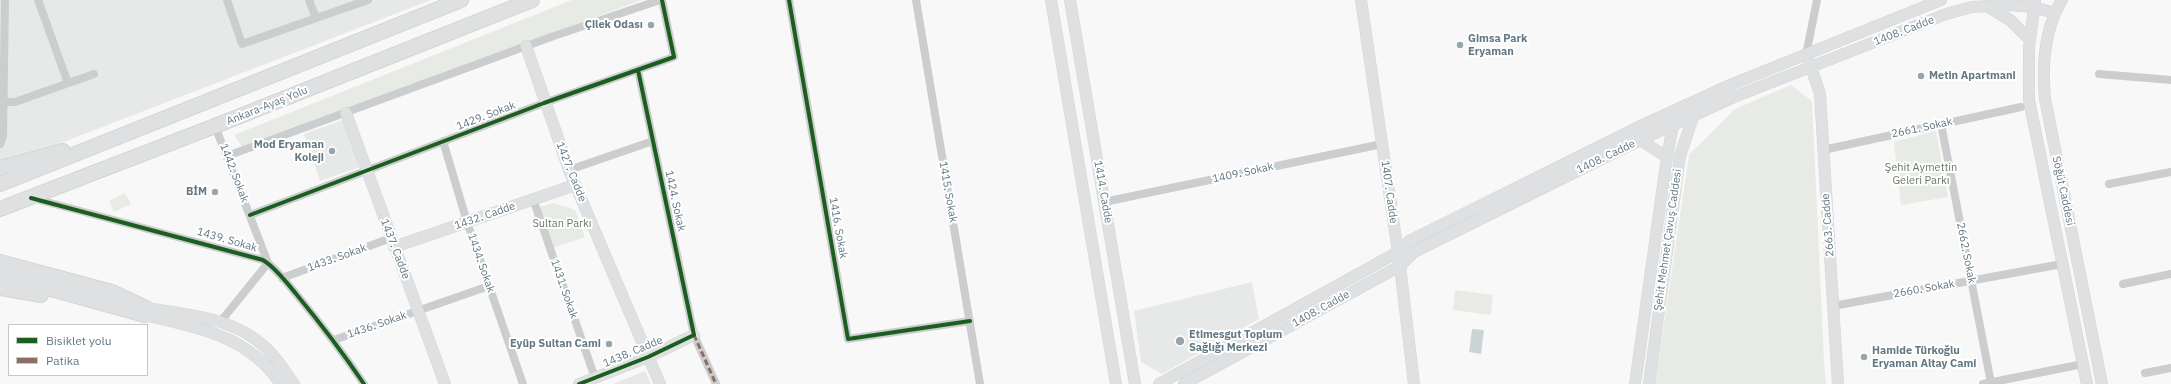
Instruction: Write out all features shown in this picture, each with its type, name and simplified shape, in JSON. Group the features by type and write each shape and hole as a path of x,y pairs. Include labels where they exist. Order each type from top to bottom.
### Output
{"highway":[{"name":"Ankara-Ayaş Yolu","path":"0,209 215,126 532,0"},
{"path":"0,184 458,1"},
{"path":"0,168 133,132"},
{"path":"0,216 14,204"},
{"path":"0,262 112,292 146,311"},
{"path":"0,268 146,311"},
{"path":"0,275 146,311"},
{"path":"0,288 97,308 146,311"}],"main road":[{"name":"1414. Cadde","path":"1051,0 1116,384"},
{"name":"1414. Cadde","path":"1070,0 1135,384"},
{"name":"1407. Cadde","path":"1361,0 1400,266 1414,384"},
{"name":"1408. Cadde","path":"1159,384 1398,252 1409,241 1699,99 1941,0"},
{"name":"Söğüt Caddesi","path":"2062,0 2055,13 2049,31 2042,69 2045,99 2102,384"},
{"name":"1408. Cadde","path":"1184,384 1400,266 1414,252 1640,140 1694,116 1811,67 1952,12 1986,6 2034,3 2055,13"},
{"name":"Söğüt Caddesi","path":"2034,3 2029,39 2029,100 2087,384"},
{"path":"1986,6 2010,20 2029,39"},
{"name":"1427. Cadde","path":"526,46 544,103 569,170 660,384"},
{"name":"2663. Cadde","path":"1806,54 1820,94 1838,384"},
{"name":"Şehit Mehmet Çavuş Caddesi","path":"1649,384 1680,156 1699,99"},
{"name":"Şehit Mehmet Çavuş Caddesi","path":"1635,384 1667,157 1676,110"},
{"name":"1437. Cadde","path":"346,113 393,242 420,310 445,384"},
{"path":"1640,140 1667,157"},
{"name":"1432. Cadde","path":"393,242 467,222 575,185"},
{"path":"146,311 221,320 261,343 272,354 294,384"},
{"path":"146,311 228,338 261,360 281,384"},
{"name":"1438. Cadde","path":"579,384 648,357 694,335"}],"street":[{"path":"0,144 3,136 2,81 5,0"},
{"path":"38,0 68,83"},
{"path":"227,0 242,44 368,0"},
{"path":"309,0 316,18"},
{"path":"227,156 526,46 661,0"},
{"name":"1429. Sokak","path":"250,215 544,103 674,57 661,0"},
{"name":"1416. Sokak","path":"790,0 848,339 970,321"},
{"name":"1415. Sokak","path":"916,0 980,384"},
{"path":"1806,54 1817,0"},
{"name":"1424. Sokak","path":"638,70 694,335 716,384"},
{"path":"3,102 15,102 94,74"},
{"path":"2099,74 2171,80"},
{"name":"2661. Sokak","path":"1823,150 2021,107"},
{"name":"2662. Sokak","path":"1941,124 1971,281 1987,383"},
{"name":"1442. Sokak","path":"215,126 268,263"},
{"name":"1434. Sokak","path":"443,141 467,222 523,384"},
{"path":"569,170 653,141"},
{"name":"1409. Sokak","path":"1104,202 1382,144"},
{"path":"2109,184 2171,172"},
{"name":"1439. Sokak","path":"31,198 206,243 257,258 268,263 334,340 364,384"},
{"name":"1431. Sokak","path":"533,199 595,378"},
{"name":"1433. Sokak","path":"282,278 393,242"},
{"path":"221,320 268,263"},
{"name":"2660. Sokak","path":"1833,306 2062,264"},
{"path":"2123,284 2171,274"},
{"name":"1436. Sokak","path":"334,340 489,286"},
{"path":"1987,383 2083,364"},
{"path":"2145,373 2171,368"}],"shaded area":[{"path":"0,0 431,0 56,145 0,163"},
{"name":"Mod Eryaman Koleji","path":"343,120 360,167 320,181 304,134"},
{"name":"Etimesgut Toplum Sağlığı Merkezi","path":"1252,282 1259,319 1162,374 1141,362 1134,311"},
{"path":"1472,329 1484,330 1481,354 1469,352"},
{"path":"645,371 651,384 613,384"}],"green space":[{"path":"572,0 642,0 242,146 234,135"},
{"path":"1791,85 1812,101 1826,384 1655,384 1689,155 1735,109"},
{"name":"Şehit Aymettin Geleri Parkı","path":"1936,131 1948,197 1901,205 1894,142"},
{"path":"125,193 131,204 114,212 109,201"},
{"name":"Sultan Parkı","path":"553,203 575,210 585,237 553,248 539,207"},
{"path":"1455,290 1493,295 1491,315 1453,310"}],"marked path":[{"path":"694,335 716,384"}],"cycle path":[{"path":"250,215 544,103 674,57 662,0"},
{"path":"789,0 848,339 970,321"},
{"path":"579,384 648,357 694,335 638,70"},
{"path":"31,198 263,260 281,276 306,306 364,384"}],"place":[{"name":"Çilek Odası","path":"651,25"},
{"name":"Gimsa Park Eryaman","path":"1460,45"},
{"name":"Metin Apartmani","path":"1921,76"},
{"name":"Mod Eryaman Koleji","path":"332,151"},
{"name":"BİM","path":"215,192"},
{"name":"Etimesgut Toplum Sağlığı Merkezi","path":"1180,341"},
{"name":"Eyüp Sultan Cami","path":"609,344"},
{"name":"Hamide Türkoğlu Eryaman Altay Cami","path":"1864,357"}]}
